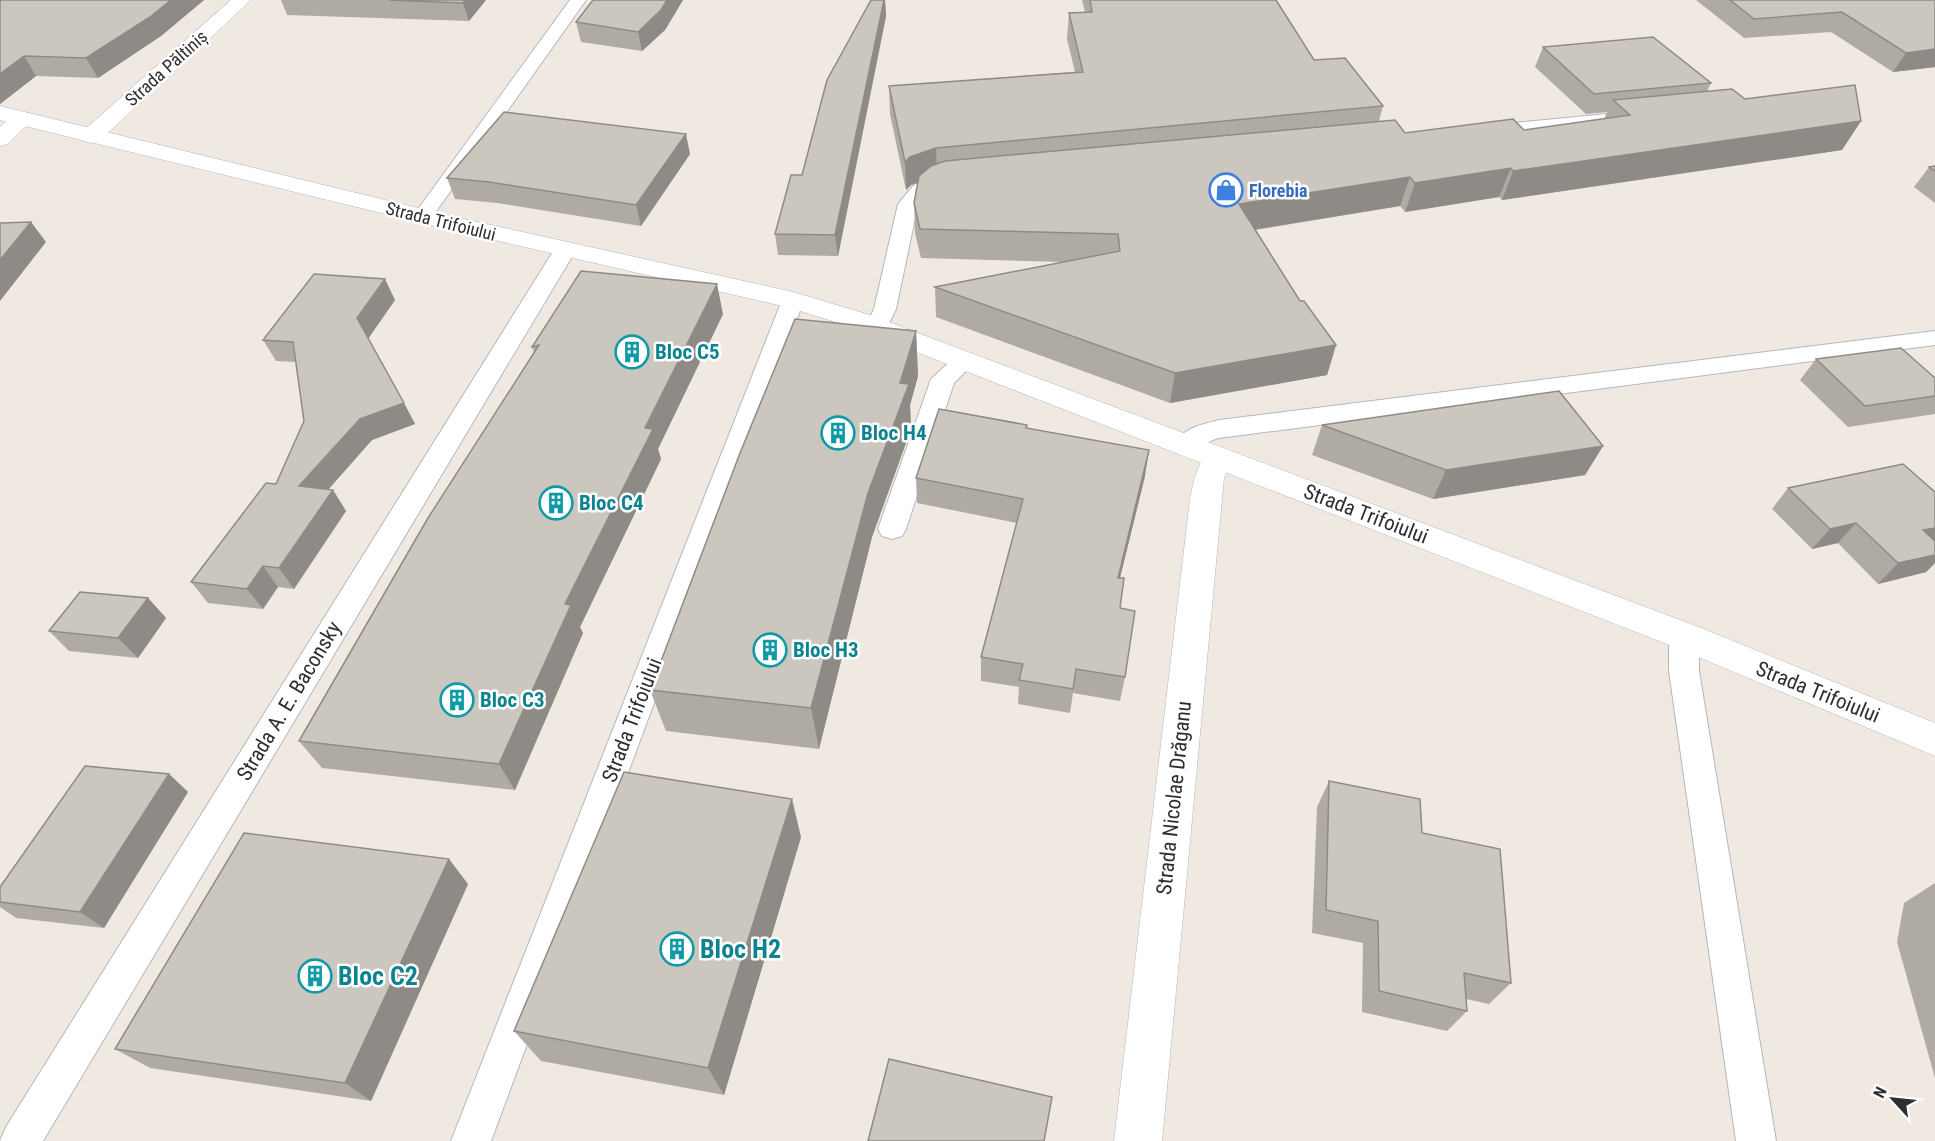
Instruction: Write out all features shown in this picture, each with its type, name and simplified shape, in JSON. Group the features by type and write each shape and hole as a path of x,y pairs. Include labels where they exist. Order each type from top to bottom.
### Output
{"street":[{"name":"Strada Păltiniș","path":"91,136 242,0"},
{"name":"Strada Trifoiului","path":"0,113 423,216 562,256 793,300 877,327 1684,636 1935,740"},
{"path":"0,139 22,119"},
{"name":"Strada Nicolae Drăganu","path":"1138,1141 1209,478 1202,451"}],"lane":[{"path":"423,216 578,0"},
{"path":"1463,134 1629,118"},
{"path":"877,327 885,309 908,204 918,191 929,186 968,180"},
{"name":"Strada A. E. Baconsky","path":"20,1141 562,256"},
{"name":"Strada Trifoiului","path":"471,1141 793,300"},
{"path":"1202,451 1190,439 1219,429 1935,338"},
{"path":"892,529 943,379 965,360"},
{"path":"1684,636 1684,671 1756,1141"}],"building":[{"path":"0,0 171,0 150,17 86,58 24,56 0,74"},
{"path":"389,0 465,0 463,3"},
{"path":"593,0 667,0 661,10 638,32 576,22"},
{"path":"871,0 884,0 835,235 775,234 791,175 802,175 827,80"},
{"path":"1090,0 1276,0 1314,60 1345,58 1383,106 936,148 910,157 905,162 889,86 1083,72 1069,13 1092,12"},
{"path":"1730,0 1935,0 1935,49 1906,53 1842,12 1754,19"},
{"path":"1653,37 1711,83 1594,94 1543,47"},
{"path":"1855,85 1861,121 1513,171 1511,168 1415,183 1410,177 1239,204 1300,301 1304,301 1336,345 1175,373 935,287 1120,251 1118,234 920,229 914,203 919,176 931,166 945,161 1395,120 1405,133 1513,119 1524,130 1630,115 1613,100 1732,89 1745,99"},
{"path":"504,112 686,134 636,205 489,182 447,178"},
{"path":"31,222 0,260 0,223"},
{"path":"581,271 717,284 645,428 653,429 565,604 571,605 499,764 299,741 428,518 539,345 532,347"},
{"path":"314,274 385,279 357,318 404,403 360,419 299,486 333,490 279,568 263,566 247,589 191,582 266,483 276,484 304,421 293,342 263,340"},
{"path":"795,319 916,331 900,383 909,384 868,493 811,708 650,690 740,453"},
{"path":"1901,348 1935,378 1935,396 1865,406 1816,359"},
{"path":"1559,391 1603,446 1446,470 1322,425"},
{"path":"939,409 1027,425 1026,428 1149,450 1118,578 1124,578 1120,608 1135,611 1125,677 1076,669 1073,689 1019,680 1023,664 981,657 1023,499 916,478"},
{"path":"1903,464 1935,492 1935,528 1923,530 1935,541 1935,555 1898,563 1856,523 1830,529 1788,488"},
{"path":"80,592 148,598 118,638 49,631"},
{"path":"85,766 169,774 80,912 0,902 0,887"},
{"name":"Bloc H2","path":"624,772 792,799 708,1068 514,1031"},
{"path":"1329,781 1420,799 1422,833 1500,849 1511,983 1464,973 1467,1011 1379,991 1378,921 1326,910"},
{"name":"Bloc C2","path":"244,833 449,859 345,1083 115,1049"},
{"path":"889,1059 1052,1097 1044,1141 868,1141"}],"place":[{"name":"Florebia","path":"1226,190"},
{"name":"Bloc C5","path":"632,352"},
{"name":"Bloc H4","path":"838,433"},
{"name":"Bloc C4","path":"556,503"},
{"name":"Bloc H3","path":"770,650"},
{"name":"Bloc C3","path":"457,700"},
{"name":"Bloc H2","path":"677,949"},
{"name":"Bloc C2","path":"315,976"}]}
